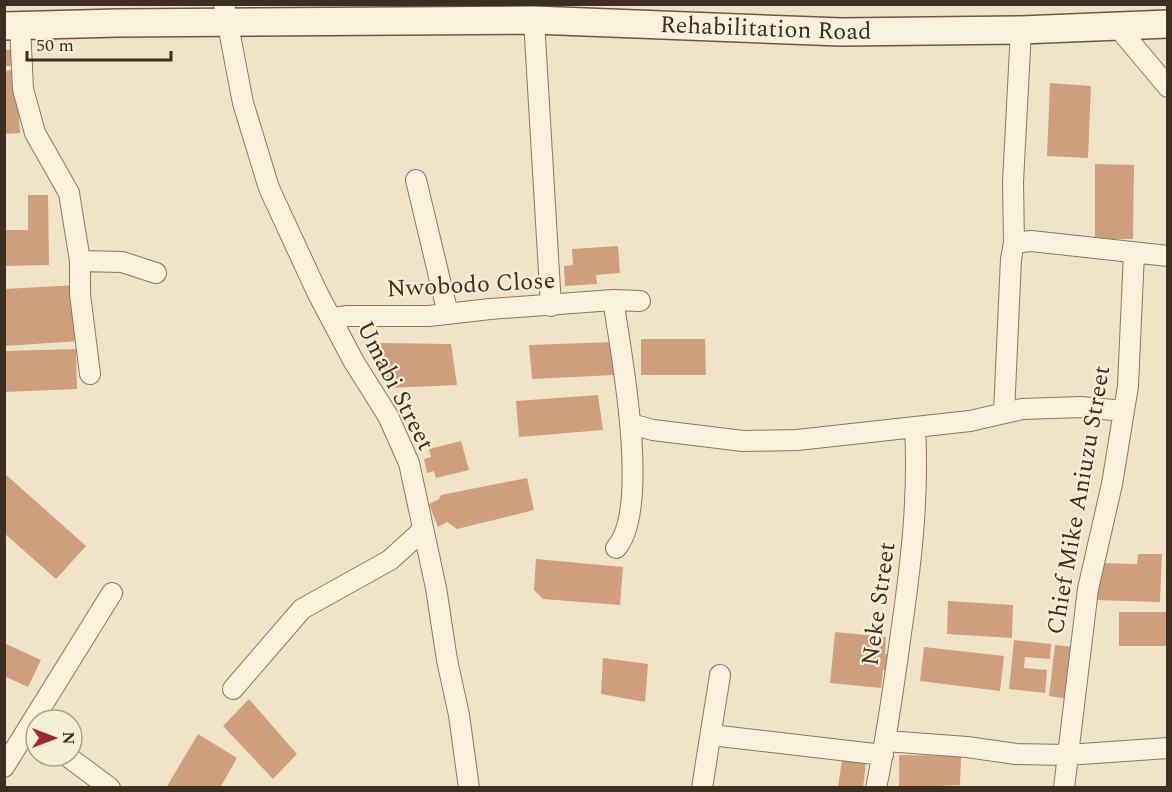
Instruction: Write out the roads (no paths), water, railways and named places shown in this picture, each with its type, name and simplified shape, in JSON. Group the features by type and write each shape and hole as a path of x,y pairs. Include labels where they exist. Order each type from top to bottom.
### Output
{"main road":[{"name":"Rehabilitation Road","path":"12,26 225,14 345,13 534,20 572,13 841,32 1021,30 1167,24"}],"street":[{"name":"Umabi Street","path":"225,14 243,103 269,188 354,362 398,436 409,463 459,715 469,788"},
{"path":"534,20 551,306"},
{"path":"1116,25 1167,87"},
{"path":"12,26 22,89 35,133 69,193 80,261 80,294 90,374"},
{"path":"1004,413 1011,259 1014,243 1014,182 1021,30"},
{"path":"416,180 448,314"},
{"path":"1014,243 1031,242 1167,256"},
{"name":"Chief Mike Aniuzu Street","path":"1064,788 1088,589 1112,484 1124,411 1134,253"},
{"path":"80,261 122,262 156,273"},
{"path":"613,300 631,424 631,510 628,528 616,548"},
{"name":"Nwobodo Close","path":"332,318 448,314 613,300 640,301"},
{"path":"631,424 653,430 743,441 797,440 970,421 1004,413 1054,407 1124,411"},
{"name":"Neke Street","path":"876,788 913,551 918,474 915,427"},
{"path":"233,689 302,609 390,560 423,530"},
{"path":"45,708 112,593"},
{"path":"702,788 720,675"},
{"path":"711,735 884,748 967,747 1016,754 1067,755 1167,748"},
{"path":"4,766 24,741"},
{"path":"83,768 110,788"}]}
